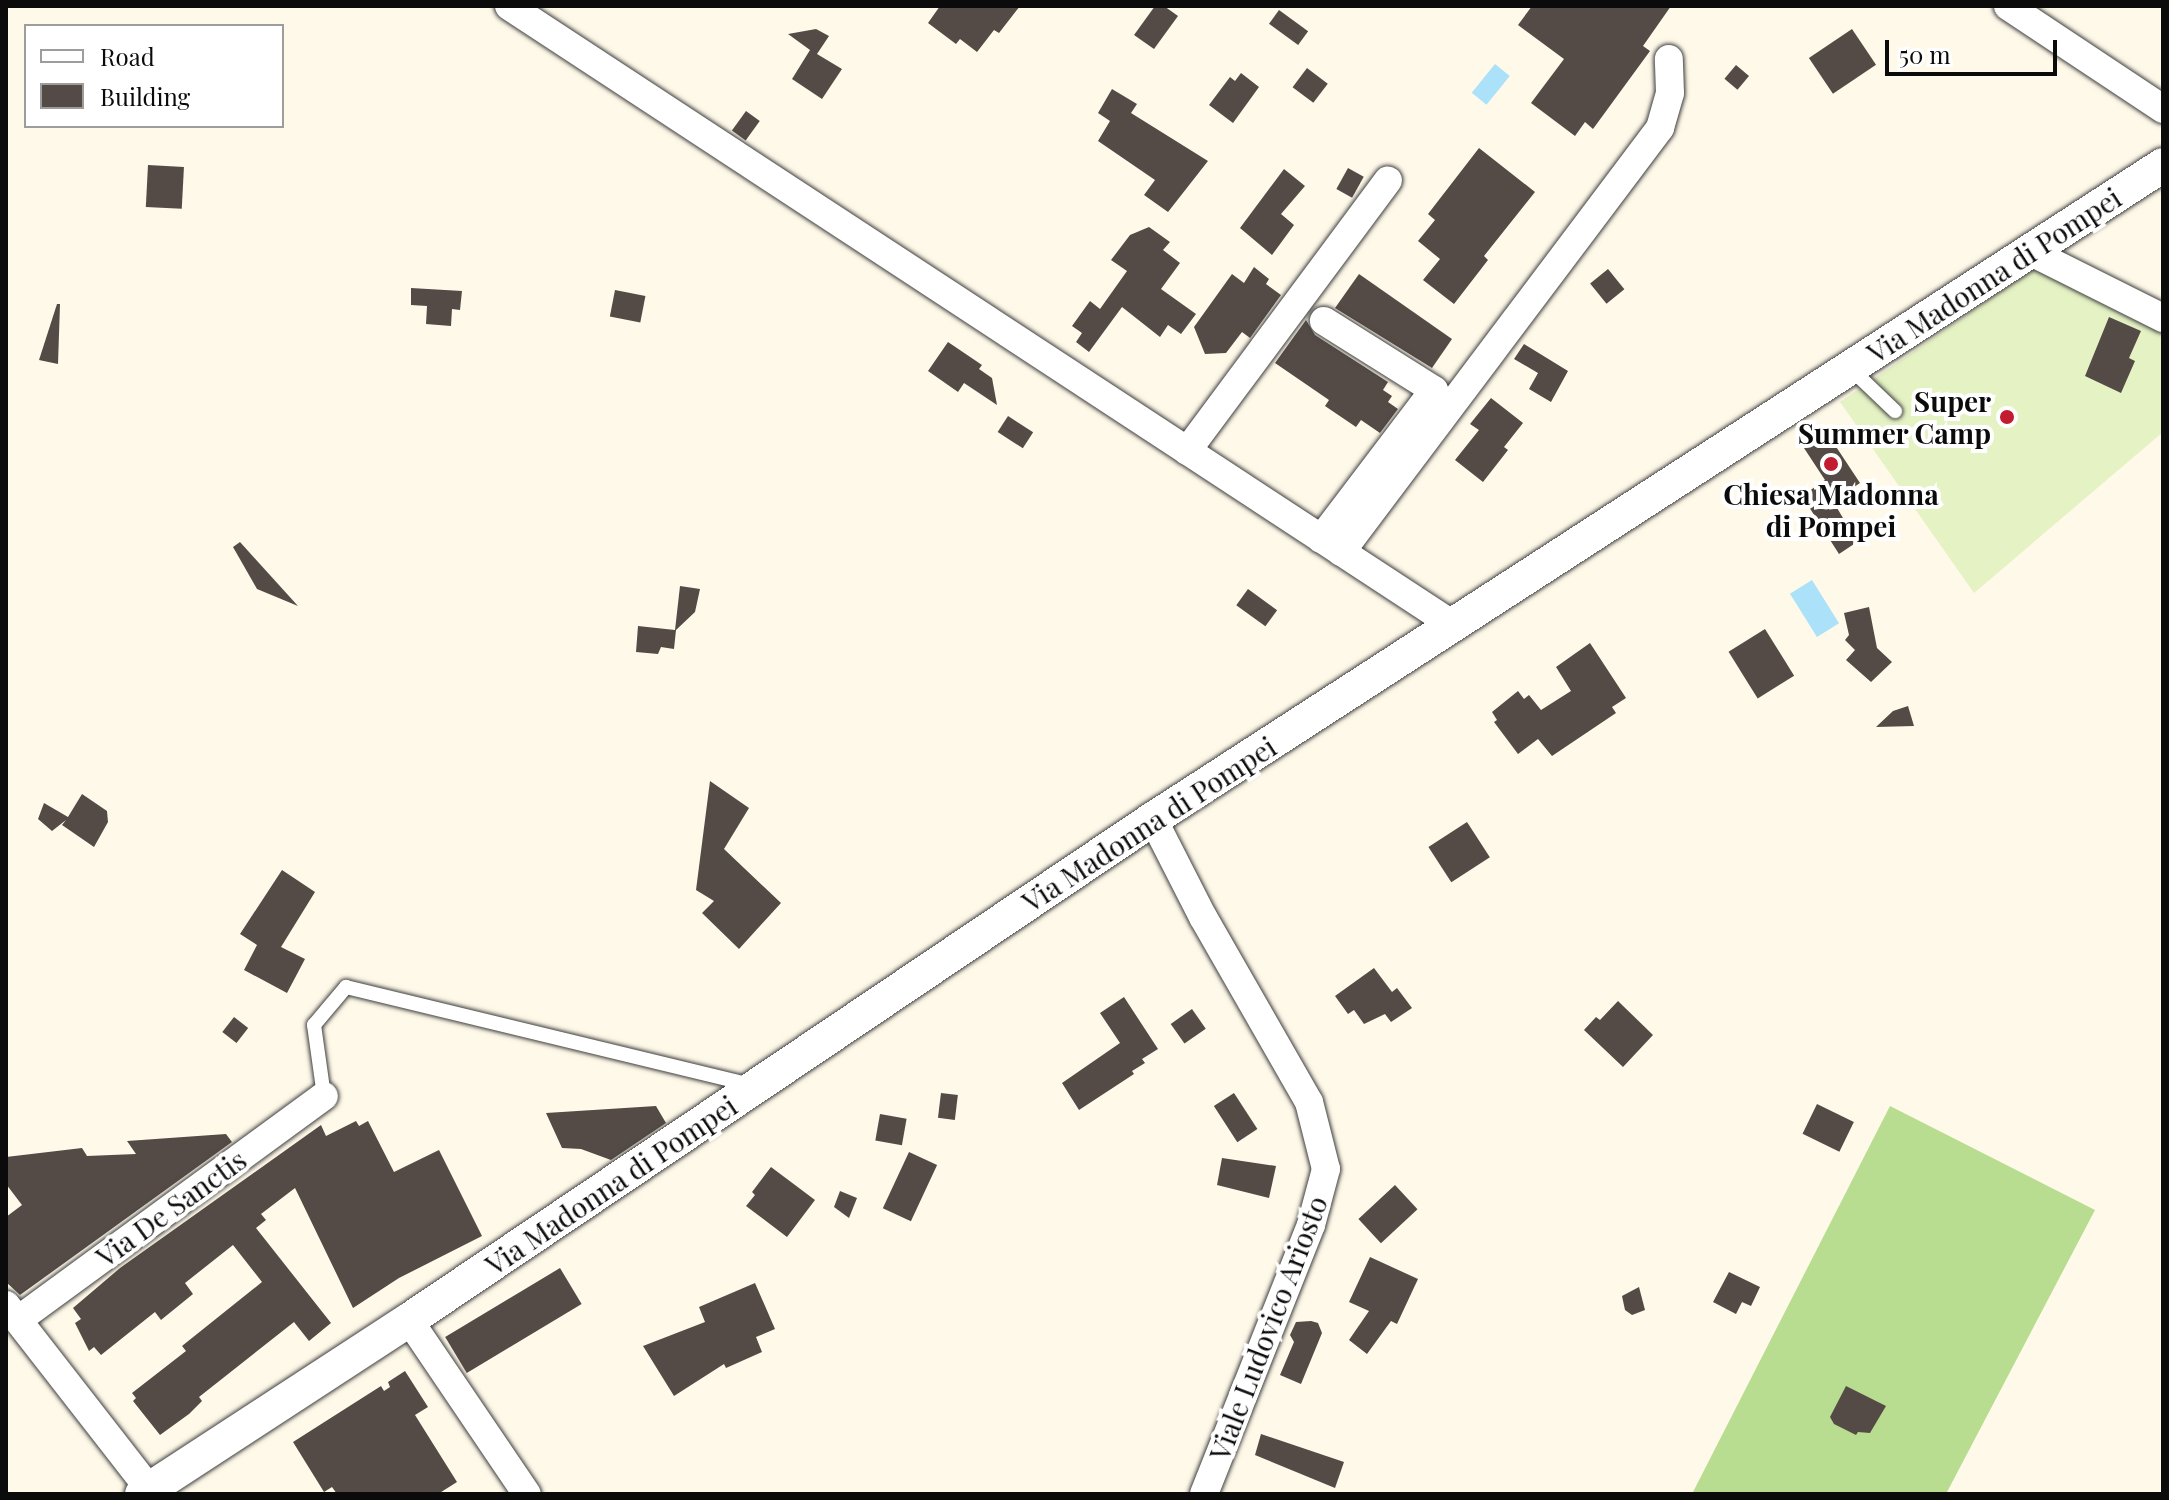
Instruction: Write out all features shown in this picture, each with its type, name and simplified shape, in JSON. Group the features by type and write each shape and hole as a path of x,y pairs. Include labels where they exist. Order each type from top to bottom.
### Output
{"street":[{"path":"509,6 1453,625"},
{"path":"2008,6 2163,109"},
{"path":"1331,545 1660,128 1670,93 1669,59"},
{"name":"Via Madonna di Pompei","path":"146,1492 409,1320 1153,819 2163,165"},
{"path":"1187,451 1388,180"},
{"path":"2031,252 2163,318"},
{"path":"1324,321 1434,390 1331,545"},
{"name":"Viale Ludovico Ariosto","path":"1153,819 1203,917 1309,1102 1326,1169 1311,1225 1204,1494"},
{"name":"Via De Sanctis","path":"12,1312 324,1096"},
{"path":"12,1312 146,1492"},
{"path":"409,1320 523,1493"}],"lane":[{"path":"1850,369 1895,411"},
{"path":"324,1096 314,1025 346,987 756,1086"}],"green space":[{"name":"Super Summer Camp","path":"2038,266 2163,327 2163,432 1974,593 1840,402"},
{"path":"1890,1106 2095,1210 1946,1494 1692,1494"}],"water":[{"path":"1495,64 1510,76 1486,105 1472,93"},
{"path":"1812,580 1839,623 1817,637 1790,594"}],"building":[{"path":"940,6 1020,6 999,33 994,30 977,52 960,39 956,44 928,23"},
{"path":"1155,6 1164,6 1178,16 1154,49 1134,35"},
{"path":"1532,6 1671,6 1643,46 1650,51 1593,129 1585,122 1575,136 1531,103 1564,59 1518,25"},
{"path":"1279,10 1308,31 1298,45 1269,24"},
{"path":"816,29 829,36 817,54 842,69 822,99 792,79 810,50 788,34"},
{"path":"1852,29 1876,65 1833,94 1809,58"},
{"path":"1736,65 1749,76 1737,90 1724,79"},
{"path":"1307,68 1328,84 1313,103 1293,87"},
{"path":"1241,73 1259,87 1233,123 1209,105 1230,77 1235,81"},
{"path":"1112,89 1137,104 1131,113 1208,161 1168,212 1144,195 1155,180 1098,141 1110,121 1098,113"},
{"path":"746,111 760,121 746,140 732,130"},
{"path":"1479,148 1535,192 1484,256 1488,260 1454,304 1423,280 1440,259 1418,241 1435,220 1428,214"},
{"path":"148,165 184,167 182,209 146,207"},
{"path":"1348,168 1364,177 1352,198 1336,189"},
{"path":"1284,169 1305,186 1281,214 1294,225 1272,255 1240,228"},
{"path":"1149,227 1170,242 1163,250 1180,263 1161,289 1196,314 1181,334 1168,325 1160,337 1122,307 1089,352 1076,342 1082,333 1072,326 1090,301 1100,309 1127,271 1111,260 1130,235"},
{"path":"1254,267 1269,279 1266,284 1281,295 1250,338 1242,332 1226,353 1205,354 1194,327 1232,274 1244,283"},
{"path":"1608,269 1624,289 1606,304 1590,283"},
{"path":"1359,274 1452,339 1432,368 1335,308"},
{"path":"411,288 462,291 460,310 452,309 451,326 426,324 427,306 411,305"},
{"path":"615,290 645,296 640,322 610,317"},
{"path":"57,304 60,304 58,364 39,360"},
{"path":"2109,317 2141,331 2129,358 2135,361 2121,393 2085,376"},
{"path":"1306,320 1315,335 1388,382 1383,390 1392,396 1388,402 1398,409 1380,433 1361,420 1356,427 1325,406 1329,400 1275,363"},
{"path":"948,342 982,365 979,369 992,378 997,405 964,383 958,392 928,371"},
{"path":"1524,344 1568,371 1551,402 1529,389 1538,373 1514,359"},
{"path":"1491,398 1523,423 1504,447 1508,450 1483,482 1455,460 1479,430 1470,424"},
{"path":"1008,416 1033,432 1023,448 998,432"},
{"path":"1825,430 1860,483 1833,501 1857,542 1839,554 1802,496 1825,480 1802,445"},
{"path":"240,542 298,606 257,589 233,547"},
{"path":"680,586 700,589 695,612 676,630 674,649 661,647 658,654 636,652 638,626 675,630"},
{"path":"1248,589 1277,610 1265,626 1236,605"},
{"path":"1869,607 1877,648 1892,662 1871,682 1846,660 1855,650 1845,640 1849,635 1844,613"},
{"path":"1765,629 1794,676 1758,698 1729,652"},
{"path":"1590,643 1626,698 1612,707 1616,713 1552,756 1538,739 1518,754 1494,722 1497,720 1492,712 1518,691 1524,699 1529,695 1541,710 1571,691 1556,667"},
{"path":"1908,706 1914,726 1876,727 1893,711"},
{"path":"710,781 749,808 724,849 781,903 739,949 702,913 714,901 696,890"},
{"path":"82,794 107,811 108,822 94,847 62,825 66,820 52,831 38,819 44,803 68,817"},
{"path":"1467,822 1490,857 1451,882 1428,847"},
{"path":"282,870 315,892 281,947 305,959 287,993 244,970 257,945 240,934"},
{"path":"1374,968 1392,992 1397,988 1412,1008 1391,1022 1385,1014 1364,1024 1354,1010 1348,1014 1335,996"},
{"path":"1124,997 1158,1049 1142,1059 1145,1063 1132,1071 1134,1074 1079,1110 1062,1083 1120,1043 1100,1013"},
{"path":"1618,1001 1653,1035 1623,1067 1584,1030 1596,1017 1600,1020"},
{"path":"1192,1009 1206,1029 1184,1044 1171,1024"},
{"path":"234,1017 248,1028 236,1043 222,1032"},
{"path":"941,1093 958,1095 955,1120 938,1118"},
{"path":"1234,1093 1257,1129 1237,1142 1214,1106"},
{"path":"1817,1104 1854,1122 1839,1152 1803,1134"},
{"path":"656,1106 666,1123 611,1160 581,1149 562,1148 546,1113"},
{"path":"880,1114 907,1119 902,1145 875,1141"},
{"path":"356,1121 359,1126 368,1121 394,1172 439,1150 482,1236 399,1278 353,1308 295,1188 261,1214 266,1220 256,1228 331,1323 309,1341 294,1322 199,1397 202,1401 189,1414 160,1435 133,1401 136,1398 132,1393 186,1351 182,1346 262,1282 233,1245 185,1283 193,1294 161,1320 155,1312 101,1355 94,1347 89,1351 75,1323 81,1319 73,1308 120,1268 321,1125 326,1136"},
{"path":"226,1134 232,1142 20,1295 6,1282 6,1217 22,1205 6,1184 6,1157 82,1148 87,1156 136,1154 127,1141"},
{"path":"909,1152 937,1165 911,1221 883,1208"},
{"path":"1222,1158 1276,1166 1269,1198 1217,1185"},
{"path":"771,1167 815,1200 787,1237 746,1206 755,1195 752,1192"},
{"path":"1395,1185 1418,1209 1381,1243 1358,1219"},
{"path":"840,1191 857,1198 849,1218 834,1207"},
{"path":"1370,1257 1418,1279 1397,1324 1391,1321 1367,1354 1349,1340 1369,1311 1349,1302"},
{"path":"560,1268 582,1304 467,1373 445,1337"},
{"path":"1729,1272 1760,1287 1751,1306 1742,1302 1736,1314 1713,1302"},
{"path":"755,1283 775,1329 756,1337 762,1352 726,1368 724,1364 674,1396 643,1346 705,1322 699,1307"},
{"path":"1639,1287 1645,1310 1632,1315 1625,1310 1622,1296"},
{"path":"1296,1322 1318,1323 1322,1333 1301,1384 1280,1375 1294,1342 1290,1335"},
{"path":"405,1371 428,1407 415,1415 457,1482 438,1494 337,1494 332,1487 324,1492 293,1442 381,1386 384,1391 390,1387 388,1382"},
{"path":"1846,1386 1886,1406 1870,1433 1858,1432 1856,1435 1834,1424 1830,1417"},
{"path":"1261,1434 1344,1462 1335,1488 1255,1455"}],"place":[{"name":"Super Summer Camp","path":"2007,417"},
{"name":"Chiesa Madonna di Pompei","path":"1831,464"}]}
